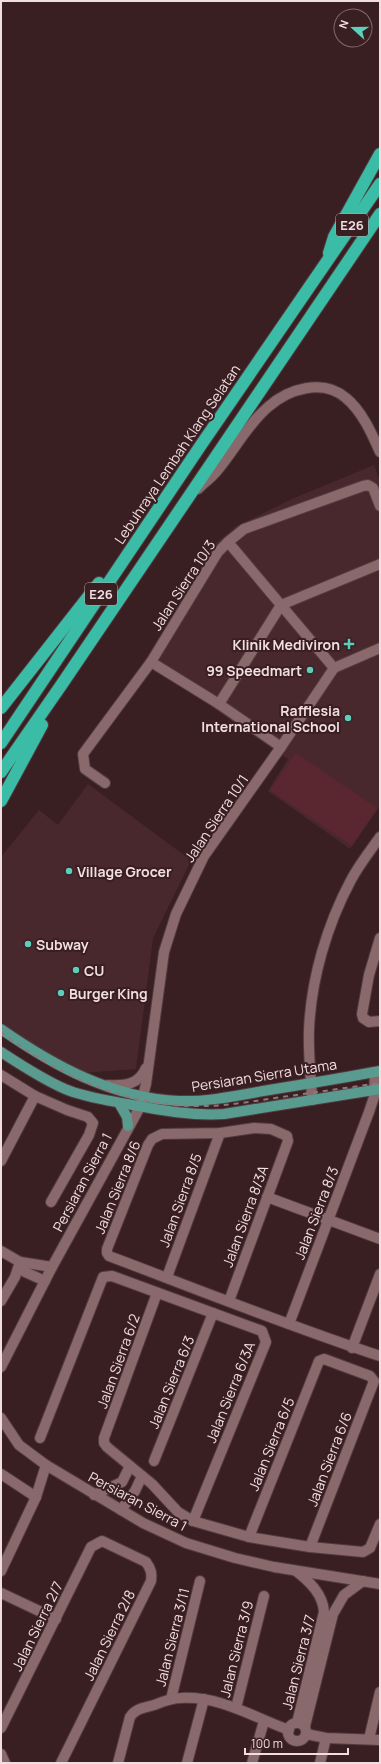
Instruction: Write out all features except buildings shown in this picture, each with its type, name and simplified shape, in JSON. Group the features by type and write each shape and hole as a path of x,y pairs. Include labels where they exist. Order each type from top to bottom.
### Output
{"highway":[{"path":"325,265 334,237 380,154"},
{"name":"Lebuhraya Lembah Klang Selatan","path":"1,743 201,445 380,184"},
{"name":"E26","path":"1,772 378,219"},
{"path":"1,708 95,588 201,445"},
{"path":"1,800 62,684"}],"main road":[{"name":"Persiaran Sierra Utama","path":"1,1029 54,1064 105,1085 143,1096 179,1101 224,1098 378,1071"},
{"name":"Persiaran Sierra Utama","path":"1,1052 64,1089 119,1103 201,1115 224,1114 377,1090"},
{"path":"119,1103 127,1117 128,1126"}],"street":[{"path":"186,500 216,472 267,407 287,393 312,387 331,390 346,398 369,429 380,452"},
{"name":"Jalan Sierra 10/3","path":"105,783 85,769 83,754 151,662 218,552 244,529 368,485 373,488 380,506"},
{"path":"228,542 334,668 380,648"},
{"path":"219,704 281,605 380,564"},
{"path":"151,662 219,704 281,747"},
{"name":"Jalan Sierra 10/1","path":"143,1096 146,1084 164,952 176,914 204,856 281,747 334,668"},
{"path":"312,1100 309,1031 311,1002 322,950 338,909 352,879 380,837"},
{"path":"380,938 369,975 362,1014 363,1018 369,1022 380,1021"},
{"path":"105,1085 132,1084 140,1078 148,1062"},
{"name":"Jalan Sierra 8/3","path":"289,1324 377,1090 378,1071"},
{"path":"1,1075 35,1096 67,1110 88,1116 93,1123 89,1135 51,1202"},
{"path":"1,1162 35,1096"},
{"name":"Persiaran Sierra 1","path":"1,1367 52,1267 140,1106 143,1096"},
{"name":"Jalan Sierra 8/3A","path":"220,1133 254,1128 271,1129 287,1136 288,1141 228,1302"},
{"name":"Jalan Sierra 8/6","path":"167,1278 109,1256 107,1253 108,1249 148,1145 152,1140 162,1134 220,1133"},
{"name":"Jalan Sierra 8/5","path":"167,1278 220,1133"},
{"path":"267,1197 380,1239"},
{"path":"1,1251 20,1262 52,1267"},
{"path":"20,1262 25,1272 45,1281"},
{"path":"1,1301 15,1277 20,1262"},
{"path":"352,1348 380,1274"},
{"name":"Jalan Sierra 6/3A","path":"40,1438 103,1277 112,1276 262,1331 266,1342 193,1521"},
{"path":"167,1278 352,1348 380,1356"},
{"name":"Jalan Sierra 6/2","path":"130,1466 107,1447 104,1443 104,1438 157,1293"},
{"name":"Jalan Sierra 6/3","path":"154,1461 213,1313"},
{"name":"Jalan Sierra 6/6","path":"310,1547 374,1381 370,1376 330,1361 324,1359 319,1361"},
{"name":"Jalan Sierra 6/5","path":"249,1537 319,1361"},
{"name":"Persiaran Sierra 1","path":"1,1418 19,1445 46,1465 143,1523 203,1549 235,1558 295,1570 380,1584"},
{"path":"1,1571 36,1497 46,1465"},
{"path":"94,1494 122,1482 130,1466 178,1512 193,1521 249,1537 310,1547 363,1552 370,1548 380,1524"},
{"path":"1,1474 36,1497"},
{"path":"121,1510 135,1492 142,1476"},
{"name":"Jalan Sierra 2/7","path":"1,1728 91,1547 102,1542"},
{"name":"Jalan Sierra 2/8","path":"60,1763 122,1642 151,1581 152,1574 146,1562 102,1542"},
{"name":"Jalan Sierra 3/7","path":"295,1570 310,1583 329,1613"},
{"path":"315,1590 318,1574"},
{"path":"344,1595 348,1579"},
{"name":"Jalan Sierra 3/11","path":"171,1699 200,1581"},
{"name":"Jalan Sierra 3/7","path":"303,1728 310,1687 329,1613 344,1595 363,1581"},
{"path":"1,1593 56,1620"},
{"name":"Jalan Sierra 3/9","path":"236,1708 264,1596"},
{"path":"369,1739 380,1692"},
{"path":"118,1763 130,1717 134,1712 141,1708 171,1699 204,1699 219,1702 289,1730"},
{"path":"187,1763 204,1699"},
{"path":"252,1763 264,1721"},
{"path":"303,1728 300,1740 294,1740 290,1736 289,1730 292,1725 303,1728 326,1738 380,1740"},
{"path":"320,1763 326,1738"},
{"path":"1,1754 5,1763"}],"shaded area":[{"path":"374,465 380,481 380,806 350,849 268,791 288,759 148,663 214,545 235,527 294,498"},
{"path":"296,753 377,808 352,846 270,790"},
{"path":"88,784 188,858 189,864 153,938 136,1069 83,1073 51,1059 8,1028 1,1021 1,857 39,810 58,825"}],"railway":[{"path":"1,1032 22,1047 67,1074 116,1093 141,1100 167,1104 203,1106 245,1103 380,1083"}],"place":[{"name":"Klinik Mediviron","path":"349,644"},
{"name":"99 Speedmart","path":"310,670"},
{"name":"Rafflesia International School","path":"348,718"},
{"name":"Village Grocer","path":"69,871"},
{"name":"Subway","path":"28,944"},
{"name":"CU","path":"76,970"},
{"name":"Burger King","path":"61,993"}]}
